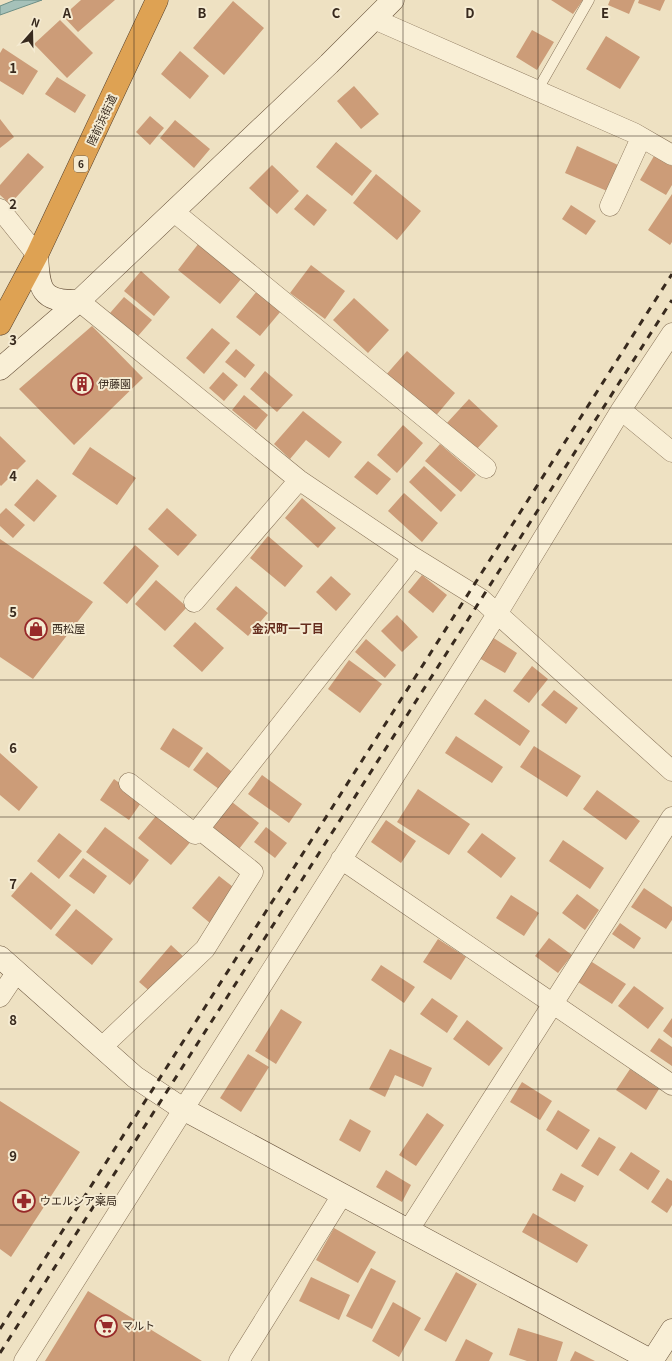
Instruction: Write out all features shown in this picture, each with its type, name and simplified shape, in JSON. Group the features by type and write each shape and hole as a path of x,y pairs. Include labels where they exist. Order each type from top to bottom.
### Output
{"highway":[{"name":"陸前浜街道","path":"0,324 37,255 157,0"}],"street":[{"path":"0,369 79,301 323,70 393,0"},
{"path":"374,19 641,138 672,155"},
{"path":"610,206 641,138"},
{"path":"0,209 37,255 38,279 41,288 51,298 63,302 79,301 299,480 412,557 470,591 490,606 497,614 672,771"},
{"path":"173,212 486,468"},
{"path":"24,1361 340,859 497,614 621,410 672,333"},
{"path":"621,410 672,452"},
{"path":"194,602 299,480"},
{"path":"129,783 195,834 412,557"},
{"path":"408,1230 672,817"},
{"path":"102,1047 205,949 253,872 198,829"},
{"path":"340,859 672,1085"},
{"path":"0,957 16,973 135,1077 183,1109 652,1361 672,1330"},
{"path":"0,997 16,973"},
{"path":"239,1361 342,1195"}],"lane":[{"path":"537,91 589,0"}],"water":[{"path":"15,0 42,0 0,15 0,6"}],"building":[{"path":"81,0 115,0 78,32 63,16"},
{"path":"551,0 583,0 573,14"},
{"path":"610,0 635,0 629,14 608,5"},
{"path":"639,0 665,0 660,11 638,3"},
{"path":"233,1 264,28 224,75 193,48"},
{"path":"60,20 93,53 67,78 34,44"},
{"path":"532,30 554,42 537,70 516,57"},
{"path":"606,36 640,57 620,89 586,69"},
{"path":"3,48 38,71 23,95 0,81 0,53"},
{"path":"180,51 209,76 190,99 161,74"},
{"path":"57,77 86,95 75,113 45,94"},
{"path":"354,86 379,114 361,129 337,101"},
{"path":"150,116 164,128 150,145 136,132"},
{"path":"0,119 14,137 0,148"},
{"path":"175,120 210,149 194,168 160,138"},
{"path":"336,142 372,171 352,196 316,167"},
{"path":"577,146 618,165 607,191 565,173"},
{"path":"28,153 44,167 10,204 0,195 0,185"},
{"path":"654,156 672,166 672,185 666,195 640,180"},
{"path":"272,165 299,191 277,214 249,188"},
{"path":"376,174 421,211 397,240 353,203"},
{"path":"307,194 327,210 314,226 294,209"},
{"path":"672,194 672,242 670,245 648,230"},
{"path":"571,205 596,221 586,235 562,219"},
{"path":"199,243 242,278 220,304 178,270"},
{"path":"311,265 345,291 325,319 290,293"},
{"path":"141,271 170,297 154,316 124,291"},
{"path":"257,291 281,311 260,336 236,317"},
{"path":"124,297 152,320 138,336 110,313"},
{"path":"354,298 389,330 368,353 333,320"},
{"name":"伊藤園","path":"92,326 143,378 74,445 19,389"},
{"path":"212,328 230,343 204,374 186,358"},
{"path":"236,349 255,365 245,378 225,362"},
{"path":"407,351 455,393 433,419 385,376"},
{"path":"265,371 293,395 277,412 250,389"},
{"path":"223,372 238,385 224,401 209,388"},
{"path":"244,395 268,415 256,430 232,410"},
{"path":"469,399 498,426 475,451 446,424"},
{"path":"303,411 342,442 329,458 306,440 290,459 274,444"},
{"path":"403,425 423,443 397,473 377,455"},
{"path":"0,436 26,461 1,486 0,485"},
{"path":"440,444 476,475 461,492 425,461"},
{"path":"90,447 136,478 117,505 72,474"},
{"path":"368,461 391,479 377,495 354,477"},
{"path":"424,466 456,495 441,512 409,482"},
{"path":"37,479 57,496 34,522 14,505"},
{"path":"404,493 438,523 422,542 388,511"},
{"path":"302,498 336,528 318,548 285,518"},
{"path":"6,508 25,525 13,538 0,526 0,514"},
{"path":"167,508 197,535 178,556 148,529"},
{"path":"268,536 303,566 285,587 250,558"},
{"name":"西松屋","path":"0,539 93,602 33,679 0,657"},
{"path":"135,545 159,566 127,604 103,583"},
{"path":"422,575 447,595 433,613 408,592"},
{"path":"331,576 351,594 336,611 316,592"},
{"path":"156,580 187,607 165,631 135,604"},
{"path":"236,586 268,613 248,636 216,609"},
{"path":"397,615 418,637 402,652 381,631"},
{"path":"195,622 224,648 202,672 173,646"},
{"path":"492,637 517,653 505,673 479,658"},
{"path":"366,639 396,665 385,678 355,652"},
{"path":"349,660 382,684 360,713 328,689"},
{"path":"532,666 548,679 529,703 513,691"},
{"path":"554,690 578,708 566,724 541,705"},
{"path":"485,699 530,731 520,746 474,714"},
{"path":"173,728 203,748 189,768 160,749"},
{"path":"456,736 503,767 492,783 445,753"},
{"path":"534,746 581,776 567,797 520,767"},
{"path":"207,752 236,775 223,792 193,770"},
{"path":"0,753 38,787 19,811 0,795"},
{"path":"262,775 302,804 289,823 248,794"},
{"path":"114,779 143,800 129,820 100,800"},
{"path":"418,789 470,824 449,855 397,822"},
{"path":"597,790 640,821 626,840 583,809"},
{"path":"232,802 259,823 239,849 211,828"},
{"path":"160,811 193,839 171,865 138,838"},
{"path":"386,820 416,841 401,863 371,842"},
{"path":"105,827 149,860 130,885 86,852"},
{"path":"266,827 287,843 275,858 254,842"},
{"path":"59,833 82,851 59,879 37,861"},
{"path":"482,833 516,858 501,878 467,852"},
{"path":"563,840 604,868 590,889 549,861"},
{"path":"83,858 107,876 94,894 69,876"},
{"path":"31,872 71,905 51,930 11,896"},
{"path":"219,876 237,890 210,923 192,908"},
{"path":"644,888 672,907 672,920 666,929 631,907"},
{"path":"577,894 599,910 585,930 562,913"},
{"path":"511,895 539,913 524,936 496,918"},
{"path":"76,909 113,939 92,965 55,935"},
{"path":"620,923 641,938 634,949 612,934"},
{"path":"549,938 572,955 558,973 535,956"},
{"path":"438,939 466,957 451,980 423,962"},
{"path":"171,945 185,958 153,994 139,982"},
{"path":"592,962 626,984 612,1004 578,982"},
{"path":"381,965 415,987 404,1003 371,980"},
{"path":"634,986 664,1008 648,1029 618,1006"},
{"path":"432,998 458,1016 447,1033 420,1014"},
{"path":"281,1009 302,1022 276,1064 255,1051"},
{"path":"672,1018 672,1038 663,1031"},
{"path":"467,1020 503,1048 489,1066 453,1039"},
{"path":"659,1038 672,1047 672,1066 650,1051"},
{"path":"390,1049 432,1068 423,1087 395,1075 385,1097 369,1089"},
{"path":"248,1054 269,1067 241,1112 220,1098"},
{"path":"630,1069 659,1089 646,1110 616,1090"},
{"path":"522,1082 552,1101 540,1120 510,1102"},
{"name":"ウエルシア薬局","path":"0,1101 80,1152 11,1257 0,1249"},
{"path":"558,1110 590,1130 577,1150 546,1130"},
{"path":"427,1113 444,1125 416,1166 399,1155"},
{"path":"350,1119 371,1131 360,1152 339,1140"},
{"path":"599,1137 616,1147 598,1176 581,1166"},
{"path":"631,1152 660,1171 648,1190 619,1170"},
{"path":"386,1170 411,1185 402,1202 376,1187"},
{"path":"561,1173 584,1186 575,1202 552,1190"},
{"path":"667,1178 672,1181 672,1205 667,1213 651,1202"},
{"path":"533,1213 588,1245 577,1263 522,1232"},
{"path":"334,1228 376,1252 358,1283 316,1260"},
{"path":"371,1268 396,1281 372,1329 346,1316"},
{"path":"456,1272 477,1284 446,1342 424,1330"},
{"path":"311,1277 350,1295 339,1320 299,1301"},
{"name":"マルト","path":"88,1291 202,1361 45,1361"},
{"path":"393,1302 421,1318 399,1357 372,1341"},
{"path":"518,1328 563,1342 557,1361 527,1361 509,1355"},
{"path":"466,1339 493,1353 489,1361 455,1361"},
{"path":"575,1351 595,1361 570,1361"}],"railway":[{"path":"0,1329 672,274"},
{"path":"0,1353 672,300"}],"place":[{"name":"伊藤園","path":"82,384"},
{"name":"西松屋","path":"36,629"},
{"name":"ウエルシア薬局","path":"24,1201"},
{"name":"マルト","path":"106,1326"}],"district":[{"name":"金沢町一丁目","path":"288,629"}]}
